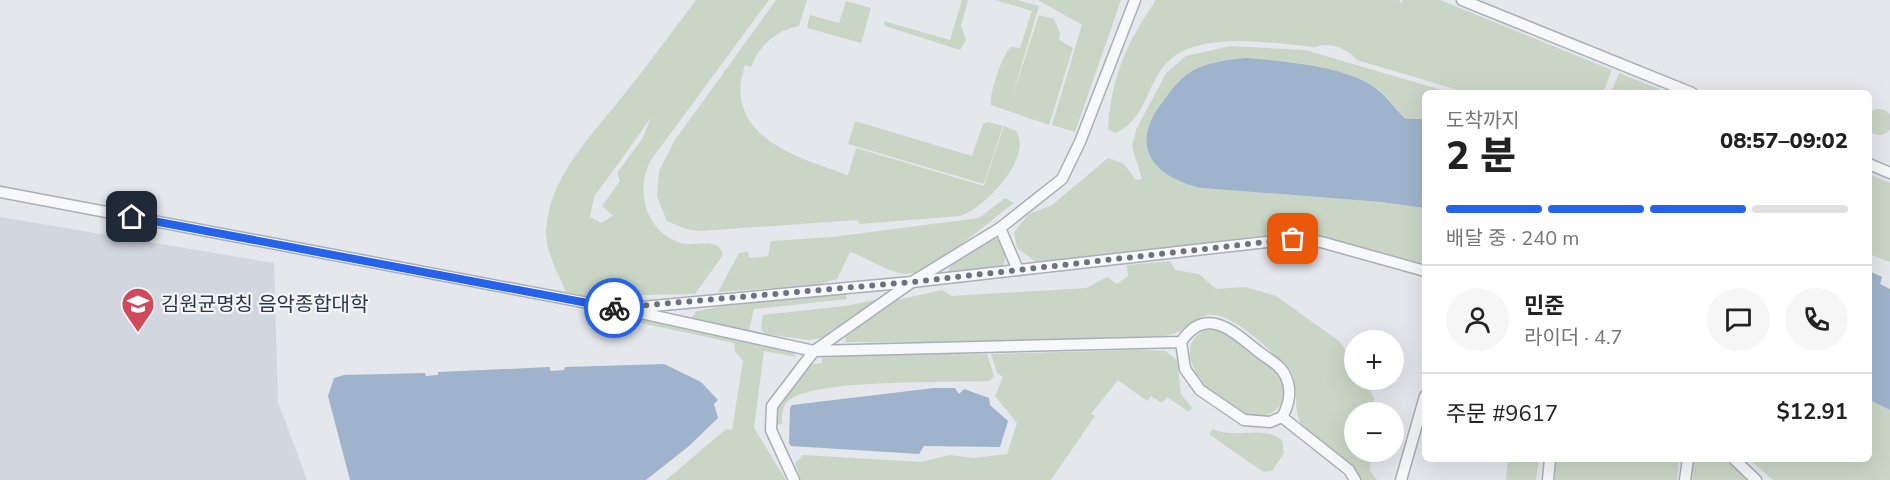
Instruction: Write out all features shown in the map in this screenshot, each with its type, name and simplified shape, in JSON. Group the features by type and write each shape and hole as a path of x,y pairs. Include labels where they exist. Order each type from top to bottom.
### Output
{"street":[{"path":"794,480 771,430 772,406 814,351 912,282 1000,228 1062,178 1080,142 1135,0"},
{"path":"1462,0 1685,90"},
{"path":"1872,165 1890,173"},
{"path":"0,192 620,309 814,351 1181,342 1192,330 1210,323 1228,328 1283,370 1289,387 1289,401 1282,417 1270,422 1244,420 1200,390 1188,377 1181,342"},
{"path":"1000,228 1018,270"},
{"path":"620,309 912,282 1293,239 1321,242 1422,270"},
{"path":"1401,480 1422,406"},
{"path":"1282,417 1349,470 1355,480"},
{"path":"1548,480 1550,462"},
{"path":"1685,480 1688,462"},
{"path":"1737,462 1756,480"}],"shaded area":[{"name":"김원균명칭 음악종합대학","path":"0,217 274,263 278,402 307,480 0,480"}],"green space":[{"path":"696,0 769,0 651,160 646,171 644,196 646,207 658,228 678,242 715,245 723,255 695,294 585,296 566,292 548,248 546,232 548,213 554,195 572,161","holes":["651,118 642,139 617,173 620,181 602,206 613,216 601,223 590,217 594,197"]},
{"path":"776,0 807,0 799,26 783,31 769,40 754,59 751,67 745,65 740,90 744,110 754,127 769,140 807,160 848,175 856,148 984,186 1004,126 1016,131 1020,142 1013,167 1004,181 981,203 960,216 860,224 857,220 700,231 686,229 667,221 657,197 659,171 675,140"},
{"path":"962,0 968,0 961,26 966,40 960,50 885,26 884,21 950,40"},
{"path":"996,0 1017,0 1039,6 1011,101 1039,15 1054,19 1060,33 1059,40 1073,48 1049,125 991,105 1000,66 1011,47 1020,48 1032,11"},
{"path":"1038,0 1121,0 1075,132 1052,125 1082,25"},
{"path":"1156,0 1399,0 1401,3 1403,0 1440,0 1612,70 1604,90 1458,90 1357,60 1339,47 1240,41 1220,42 1186,50 1172,58 1157,76 1135,117 1116,133 1108,130 1113,94 1122,62 1136,31"},
{"path":"846,1 871,8 861,43 807,28 810,15 839,23"},
{"path":"1230,46 1305,50 1442,90 1422,90 1422,119 1406,119 1378,89 1339,72 1314,66 1263,60 1215,63 1187,74 1166,97 1148,129 1149,155 1156,166 1182,182 1201,188 1381,202 1422,208 1422,263 1297,231 1068,261 1036,262 1017,248 1014,232 1029,214 1052,205 1108,158 1124,164 1136,180 1142,179 1132,147 1136,130 1166,73 1186,56"},
{"path":"1619,73 1662,90 1612,90"},
{"path":"1879,109 1891,117 1891,127 1884,134 1874,134 1872,132 1872,112"},
{"path":"855,121 972,156 983,124 988,122 1003,126 984,184 848,144"},
{"path":"1872,175 1890,183 1890,262 1872,255"},
{"path":"1005,198 1014,203 961,245 916,272 899,273 850,252 837,279 816,285 718,292 739,253 748,252 749,258 768,256 771,241 832,237 979,218"},
{"path":"992,238 997,239 1004,249 1005,260 1002,267 947,273 953,263"},
{"path":"1170,261 1175,270 1199,274 1216,289 1245,287 1276,296 1339,341 1344,348 1344,390 1370,390 1374,398 1374,402 1344,402 1344,460 1313,438 1301,424 1295,384 1290,369 1250,333 1226,318 1214,315 1198,318 1175,333 1162,336 934,343 845,342 846,336 897,300 942,290 951,296 1086,288 1107,277 1117,284 1128,276 1127,265"},
{"path":"846,294 847,299 754,309 749,330 691,318 697,311 739,303"},
{"path":"879,299 821,338 809,340 765,334 761,329 763,315 845,306"},
{"path":"620,311 789,349 797,357 764,351 754,428 786,480 666,480 726,429 732,430 743,361 735,351 734,343 618,318"},
{"path":"1208,329 1227,333 1275,372 1283,383 1284,397 1272,413 1254,416 1233,409 1214,395 1199,377 1190,358 1193,341"},
{"path":"1165,351 1177,360 1181,394 1192,408 1189,412 1167,397 1162,403 1151,396 1147,401 1118,380 1091,414 1095,416 1051,480 801,480 795,463 803,455 922,462 950,455 973,458 1007,454 1017,423 995,396 1003,377 997,373 991,354"},
{"path":"987,354 994,376 989,381 883,383 823,389 801,394 787,402 783,409 782,424 775,425 774,411 809,365 822,363 822,355"},
{"path":"1872,401 1890,410 1890,480 1773,480 1752,462 1872,462"},
{"path":"1213,429 1230,433 1257,432 1274,435 1282,440 1284,453 1272,471 1263,472 1209,434"},
{"path":"1346,462 1370,462 1370,471 1377,480 1362,480"},
{"path":"1508,462 1539,462 1536,480 1506,480"},
{"path":"1556,462 1679,462 1677,480 1555,480"},
{"path":"1694,462 1730,462 1748,480 1692,480"}],"water":[{"path":"1246,58 1332,70 1364,81 1377,89 1406,119 1422,119 1422,208 1381,202 1201,188 1169,176 1150,156 1147,144 1153,116 1184,77 1204,65"},
{"path":"1872,272 1882,277 1880,284 1890,289 1890,410 1872,401"},
{"path":"664,364 701,382 718,400 714,404 718,418 689,446 646,480 350,480 328,396 334,378 344,375 425,373 426,376 438,375 438,372 550,367 550,371 564,370 565,367"},
{"path":"934,388 955,388 959,394 964,389 989,398 990,405 1008,421 1000,447 924,446 919,454 791,446 789,443 792,405"}],"way so far":[{"path":"614,308 912,282 1293,239"}],"place":[{"name":"김원균명칭 음악종합대학","path":"138,333"}],"route":[{"path":"132,217 614,308"}]}
